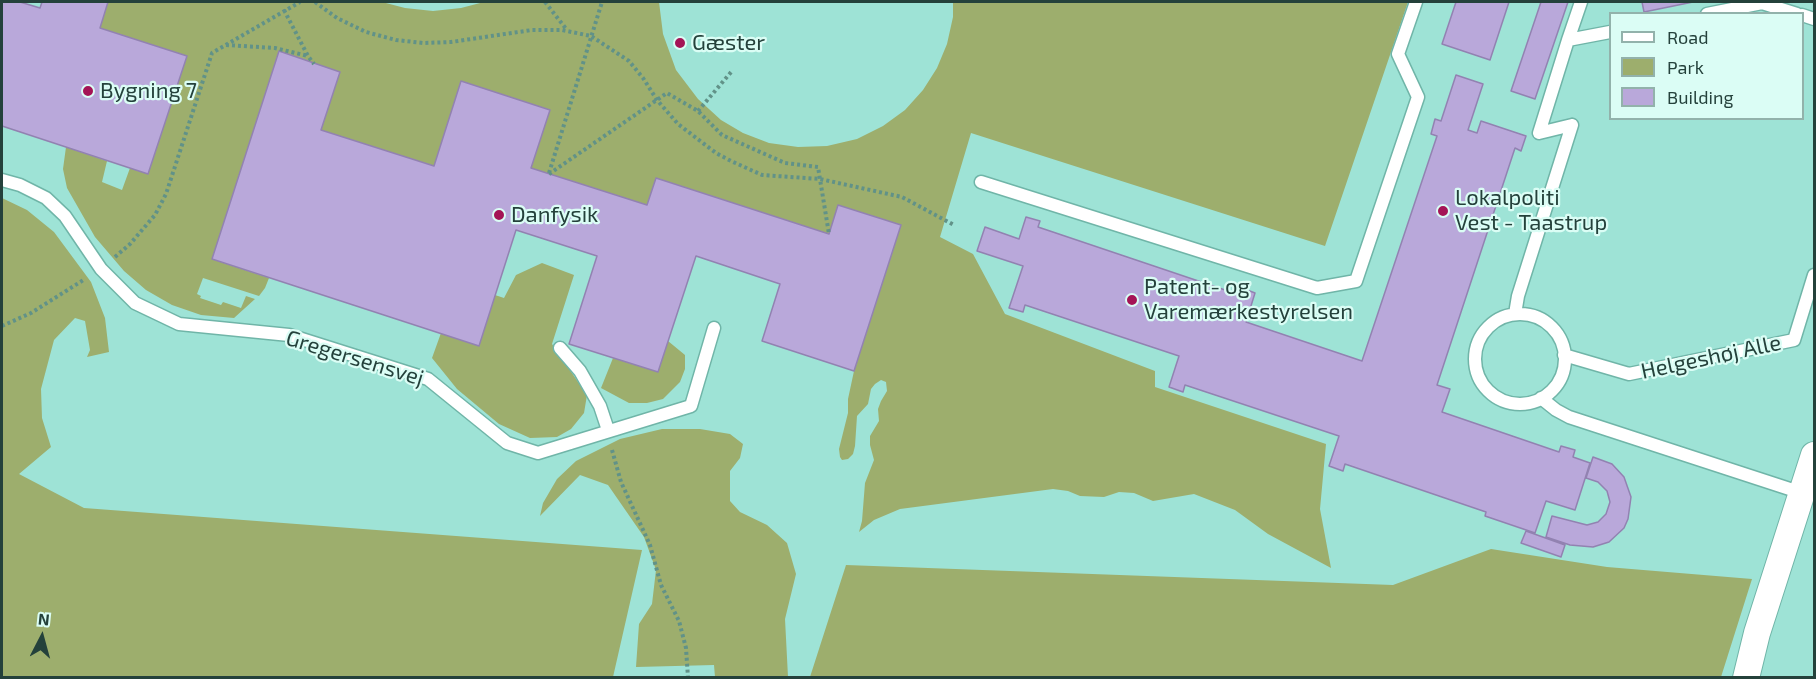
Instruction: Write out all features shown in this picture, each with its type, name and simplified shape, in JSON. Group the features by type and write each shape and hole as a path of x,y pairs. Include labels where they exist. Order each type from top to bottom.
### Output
{"street":[{"path":"1746,678 1757,633 1815,455"}],"lane":[{"path":"981,182 1317,288 1356,282 1418,97 1398,54 1416,2"},
{"path":"1515,314 1519,290 1572,125 1539,133 1581,2"},
{"path":"1717,12 1762,3 1791,12"},
{"path":"1568,40 1609,32"},
{"name":"Gregersensvej","path":"2,180 20,185 46,198 65,216 101,269 135,303 179,324 289,334 428,379 507,443 538,453 691,406 714,328"},
{"name":"Helgeshøj Alle","path":"1564,355 1629,374 1794,340 1815,276"},
{"path":"1515,314 1532,316 1552,327 1562,343 1564,355 1564,366 1558,382 1541,398 1519,404 1492,394 1484,385 1476,369 1475,358 1477,346 1485,331 1498,320 1515,314"},
{"path":"560,348 580,371 600,406 608,430"},
{"path":"1541,398 1569,417 1802,493"}],"path":[{"path":"2,326 31,313 101,269 130,244 155,215 166,194 212,53 300,2"},
{"path":"315,2 337,18 366,32 396,40 423,43 451,42 532,30 567,31 591,36 628,61 678,124 716,153 731,161 762,175 820,179 902,197 954,225"},
{"path":"544,2 567,31"},
{"path":"602,2 549,174 666,93 698,111 722,135 785,163 818,167 829,234"},
{"path":"284,10 314,64"},
{"path":"226,45 275,48 308,56"},
{"path":"698,111 732,71"},
{"path":"608,430 621,482 646,535 661,585 679,621 686,648 688,678"}],"green space":[{"path":"108,2 382,2 405,8 433,11 461,8 484,2 659,2 663,34 676,70 698,99 721,120 743,133 769,143 798,147 827,146 857,139 883,126 905,110 923,90 937,68 947,44 953,17 953,2 1408,2 1325,246 971,133 940,237 973,254 1005,314 1155,371 1155,387 1326,444 1320,509 1331,568 1268,534 1235,510 1194,494 1153,501 1134,493 1119,492 1104,497 1080,496 1068,491 1053,489 900,509 874,520 859,532 865,483 874,460 870,436 879,421 878,409 887,391 886,382 881,380 875,384 871,389 868,404 857,416 853,454 848,459 842,460 839,449 848,413 848,399 854,371 901,225 838,205 829,234 656,178 647,205 531,168 549,110 461,82 434,166 321,130 339,73 279,51 212,259 269,278 265,288 259,296 203,278 197,294 201,296 200,298 221,305 223,302 241,308 246,296 255,299 234,318 201,315 172,305 146,290 124,271 95,237 67,188 63,169 66,147 107,161 102,182 122,190 130,168 148,174 187,56 100,28"},
{"path":"2,198 27,210 54,232 91,282 105,318 109,352 87,357 90,350 85,321 75,318 54,340 41,389 42,418 51,447 19,474 84,508 642,550 613,677 2,677"},
{"path":"542,263 574,275 552,344 587,395 584,413 571,429 557,437 530,438 499,424 457,389 432,358 441,333 495,295 504,298 516,275"},
{"path":"668,341 685,355 685,369 680,382 663,399 647,403 629,403 601,388 613,358 658,372"},
{"path":"662,429 700,429 730,434 743,444 740,458 730,471 730,501 740,512 767,525 787,543 796,574 785,619 788,677 715,677 714,665 636,667 639,624 652,604 656,570 644,537 608,485 580,475 540,516 543,503 557,479 576,461 620,439"},
{"path":"1491,549 1607,567 1752,579 1721,677 810,677 846,565 1393,585"}],"building":[{"name":"Bygning 7","path":"2,2 20,2 40,8 42,2 108,2 100,28 187,56 148,174 2,126"},
{"path":"1456,2 1509,2 1490,60 1442,44"},
{"path":"1541,2 1568,2 1535,99 1511,91"},
{"path":"1642,2 1693,2 1644,12"},
{"name":"Danfysik","path":"279,51 340,72 321,130 434,166 461,81 550,110 531,168 647,205 656,178 829,234 838,205 901,225 854,371 762,341 780,284 696,256 658,372 569,344 597,256 516,230 479,346 212,259"},
{"name":"Patent- og Varemærkestyrelsen","path":"1456,75 1483,84 1468,130 1477,133 1481,121 1526,136 1521,151 1515,148 1437,385 1450,389 1442,412 1559,452 1561,446 1575,450 1573,457 1590,463 1575,510 1546,501 1535,533 1485,516 1486,512 1345,464 1343,471 1329,466 1339,436 1185,385 1183,392 1169,387 1179,356 1025,305 1023,312 1009,308 1023,266 977,251 985,227 1019,239 1026,217 1040,221 1038,227 1240,295 1242,288 1255,293 1246,322 1362,361 1437,136 1431,134 1435,119 1441,121"},
{"path":"1593,457 1612,464 1624,477 1631,497 1628,519 1624,528 1609,542 1593,547 1570,545 1546,537 1552,516 1587,525 1598,522 1606,514 1610,502 1607,491 1598,482 1586,478"},
{"path":"1526,531 1565,545 1561,557 1521,543"}],"place":[{"name":"Gæster","path":"680,43"},
{"name":"Bygning 7","path":"88,91"},
{"name":"Lokalpoliti Vest - Taastrup","path":"1443,211"},
{"name":"Danfysik","path":"499,215"},
{"name":"Patent- og Varemærkestyrelsen","path":"1132,300"}]}
